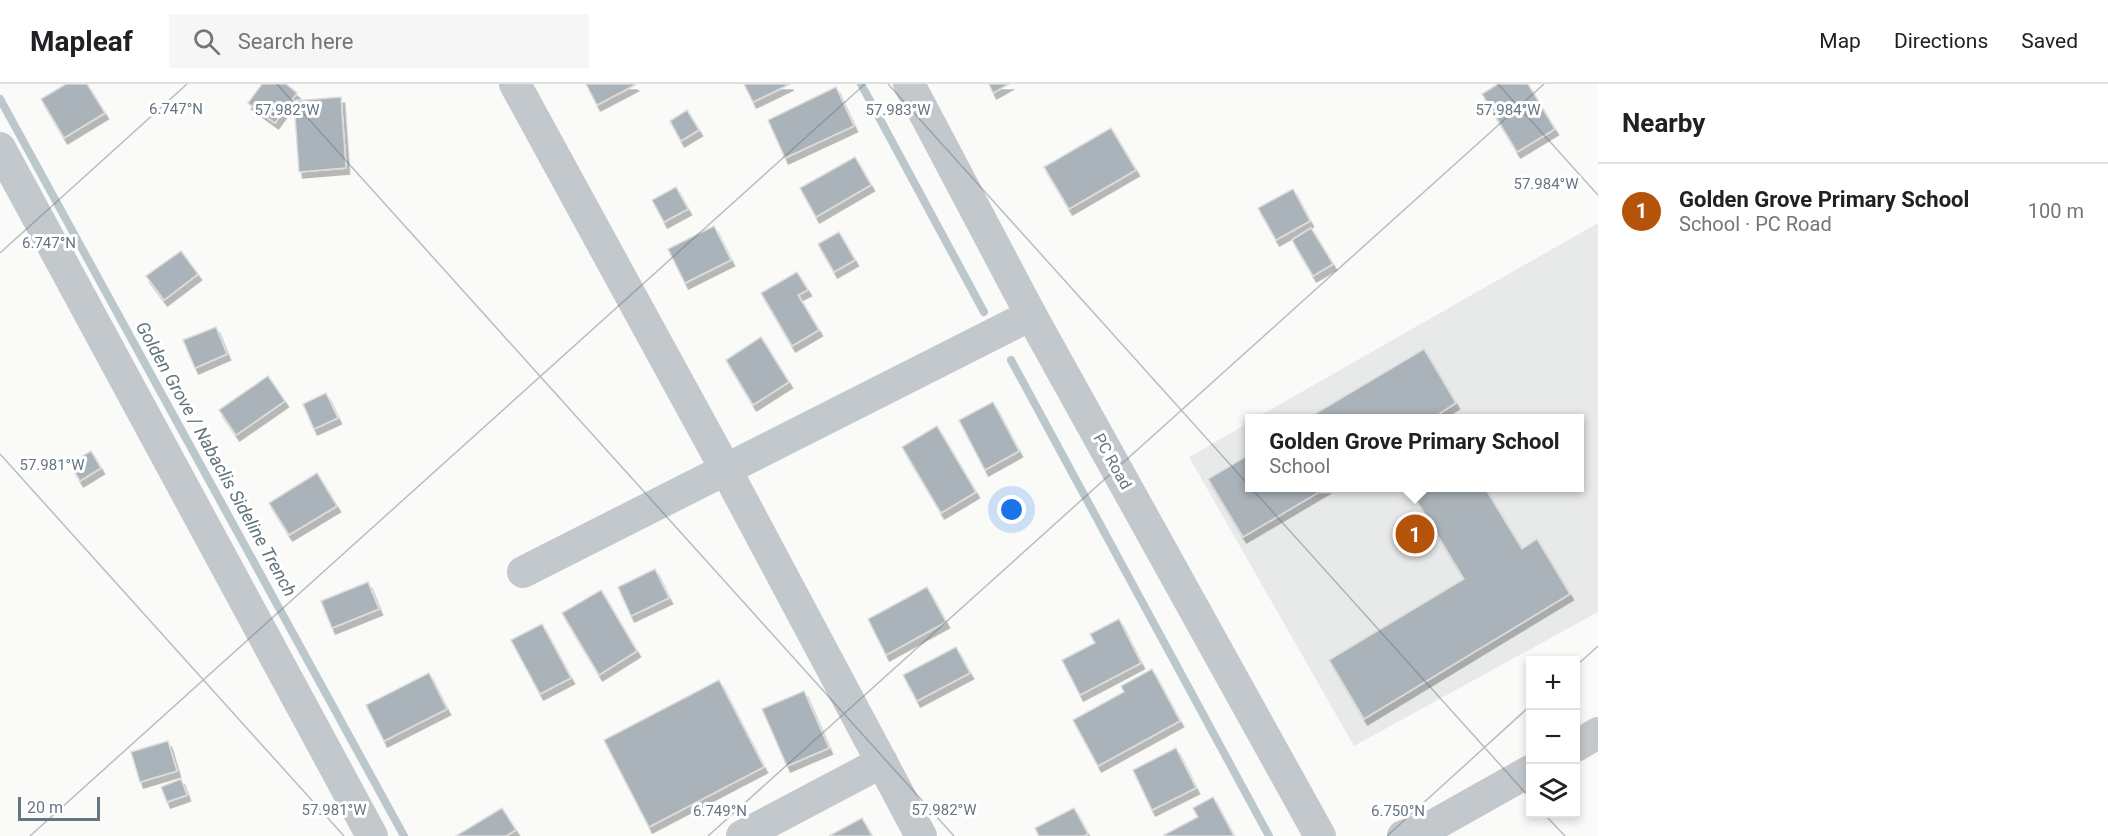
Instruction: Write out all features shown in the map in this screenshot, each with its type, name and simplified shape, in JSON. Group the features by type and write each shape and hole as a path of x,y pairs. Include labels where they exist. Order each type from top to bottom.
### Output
{"street":[{"path":"515,84 726,470 921,836"},
{"name":"PC Road","path":"909,84 1031,315 1320,836"},
{"path":"0,148 372,836"},
{"path":"523,573 1031,315"},
{"path":"1580,743 1598,733"},
{"path":"742,836 882,762"},
{"path":"1403,836 1434,825 1526,773"}],"shaded area":[{"path":"1598,223 1598,612 1354,746 1189,457 1245,425 1245,492 1584,492 1584,414 1263,414"}],"building":[{"path":"66,84 87,84 105,113 64,138 41,99"},
{"path":"262,84 286,84 297,93 275,123 248,103"},
{"path":"586,84 634,84 635,85 597,105"},
{"path":"744,84 790,84 753,102"},
{"path":"989,84 1009,84 993,93"},
{"path":"1498,84 1528,84 1555,129 1517,152 1482,94"},
{"path":"836,87 854,126 785,158 768,120"},
{"path":"341,97 346,168 299,172 294,101"},
{"path":"687,110 699,130 681,141 670,121"},
{"path":"1111,128 1136,170 1069,209 1044,167"},
{"path":"855,157 871,185 816,217 800,188"},
{"path":"676,187 688,209 664,222 652,200"},
{"path":"1293,189 1310,221 1276,240 1258,208"},
{"path":"714,226 731,260 685,283 668,249"},
{"path":"1311,228 1333,264 1313,276 1292,240"},
{"path":"839,232 855,260 834,272 818,244"},
{"path":"181,251 198,274 164,300 146,276"},
{"path":"797,272 808,290 798,295 819,330 792,346 761,293"},
{"path":"216,327 227,354 195,368 183,340"},
{"path":"761,337 789,382 753,405 726,360"},
{"path":"1424,349 1456,403 1441,414 1315,414"},
{"path":"268,376 285,401 236,435 219,410"},
{"path":"326,393 338,418 314,429 303,404"},
{"path":"993,402 1019,451 985,470 959,420"},
{"path":"937,426 976,492 941,513 902,447"},
{"path":"91,451 101,468 80,481 70,464"},
{"path":"1245,457 1245,492 1319,492 1243,537 1208,479"},
{"path":"317,473 337,506 289,535 269,503"},
{"path":"1411,492 1487,492 1522,549 1537,539 1570,594 1364,719 1329,660 1464,579"},
{"path":"655,569 669,598 631,616 618,587"},
{"path":"368,582 379,609 332,628 321,601"},
{"path":"927,587 946,622 886,655 868,619"},
{"path":"601,590 637,651 599,675 562,613"},
{"path":"1119,619 1141,663 1080,695 1062,660 1095,643 1090,634"},
{"path":"542,624 571,678 540,694 511,640"},
{"path":"956,647 970,673 917,701 903,675"},
{"path":"1152,669 1180,721 1098,766 1073,720 1124,692 1121,686"},
{"path":"429,673 447,709 384,741 366,705"},
{"path":"719,680 764,767 649,827 604,740"},
{"path":"804,691 829,748 787,766 762,709"},
{"path":"168,741 177,771 140,782 131,752"},
{"path":"1176,748 1196,788 1152,810 1133,770"},
{"path":"181,779 187,795 167,802 161,787"},
{"path":"1213,797 1234,836 1164,835 1198,817 1193,808"},
{"path":"502,808 516,830 506,836 456,836"},
{"path":"1074,808 1088,834 1084,836 1039,836 1035,828"},
{"path":"862,818 872,836 829,836"}],"waterway":[{"path":"861,84 984,312"},
{"name":"Golden Grove / Nabaclis Sideline Trench","path":"0,99 404,836"},
{"path":"1011,360 1269,836"}],"place":[{"name":"Golden Grove Primary School","path":"1415,534"}]}
